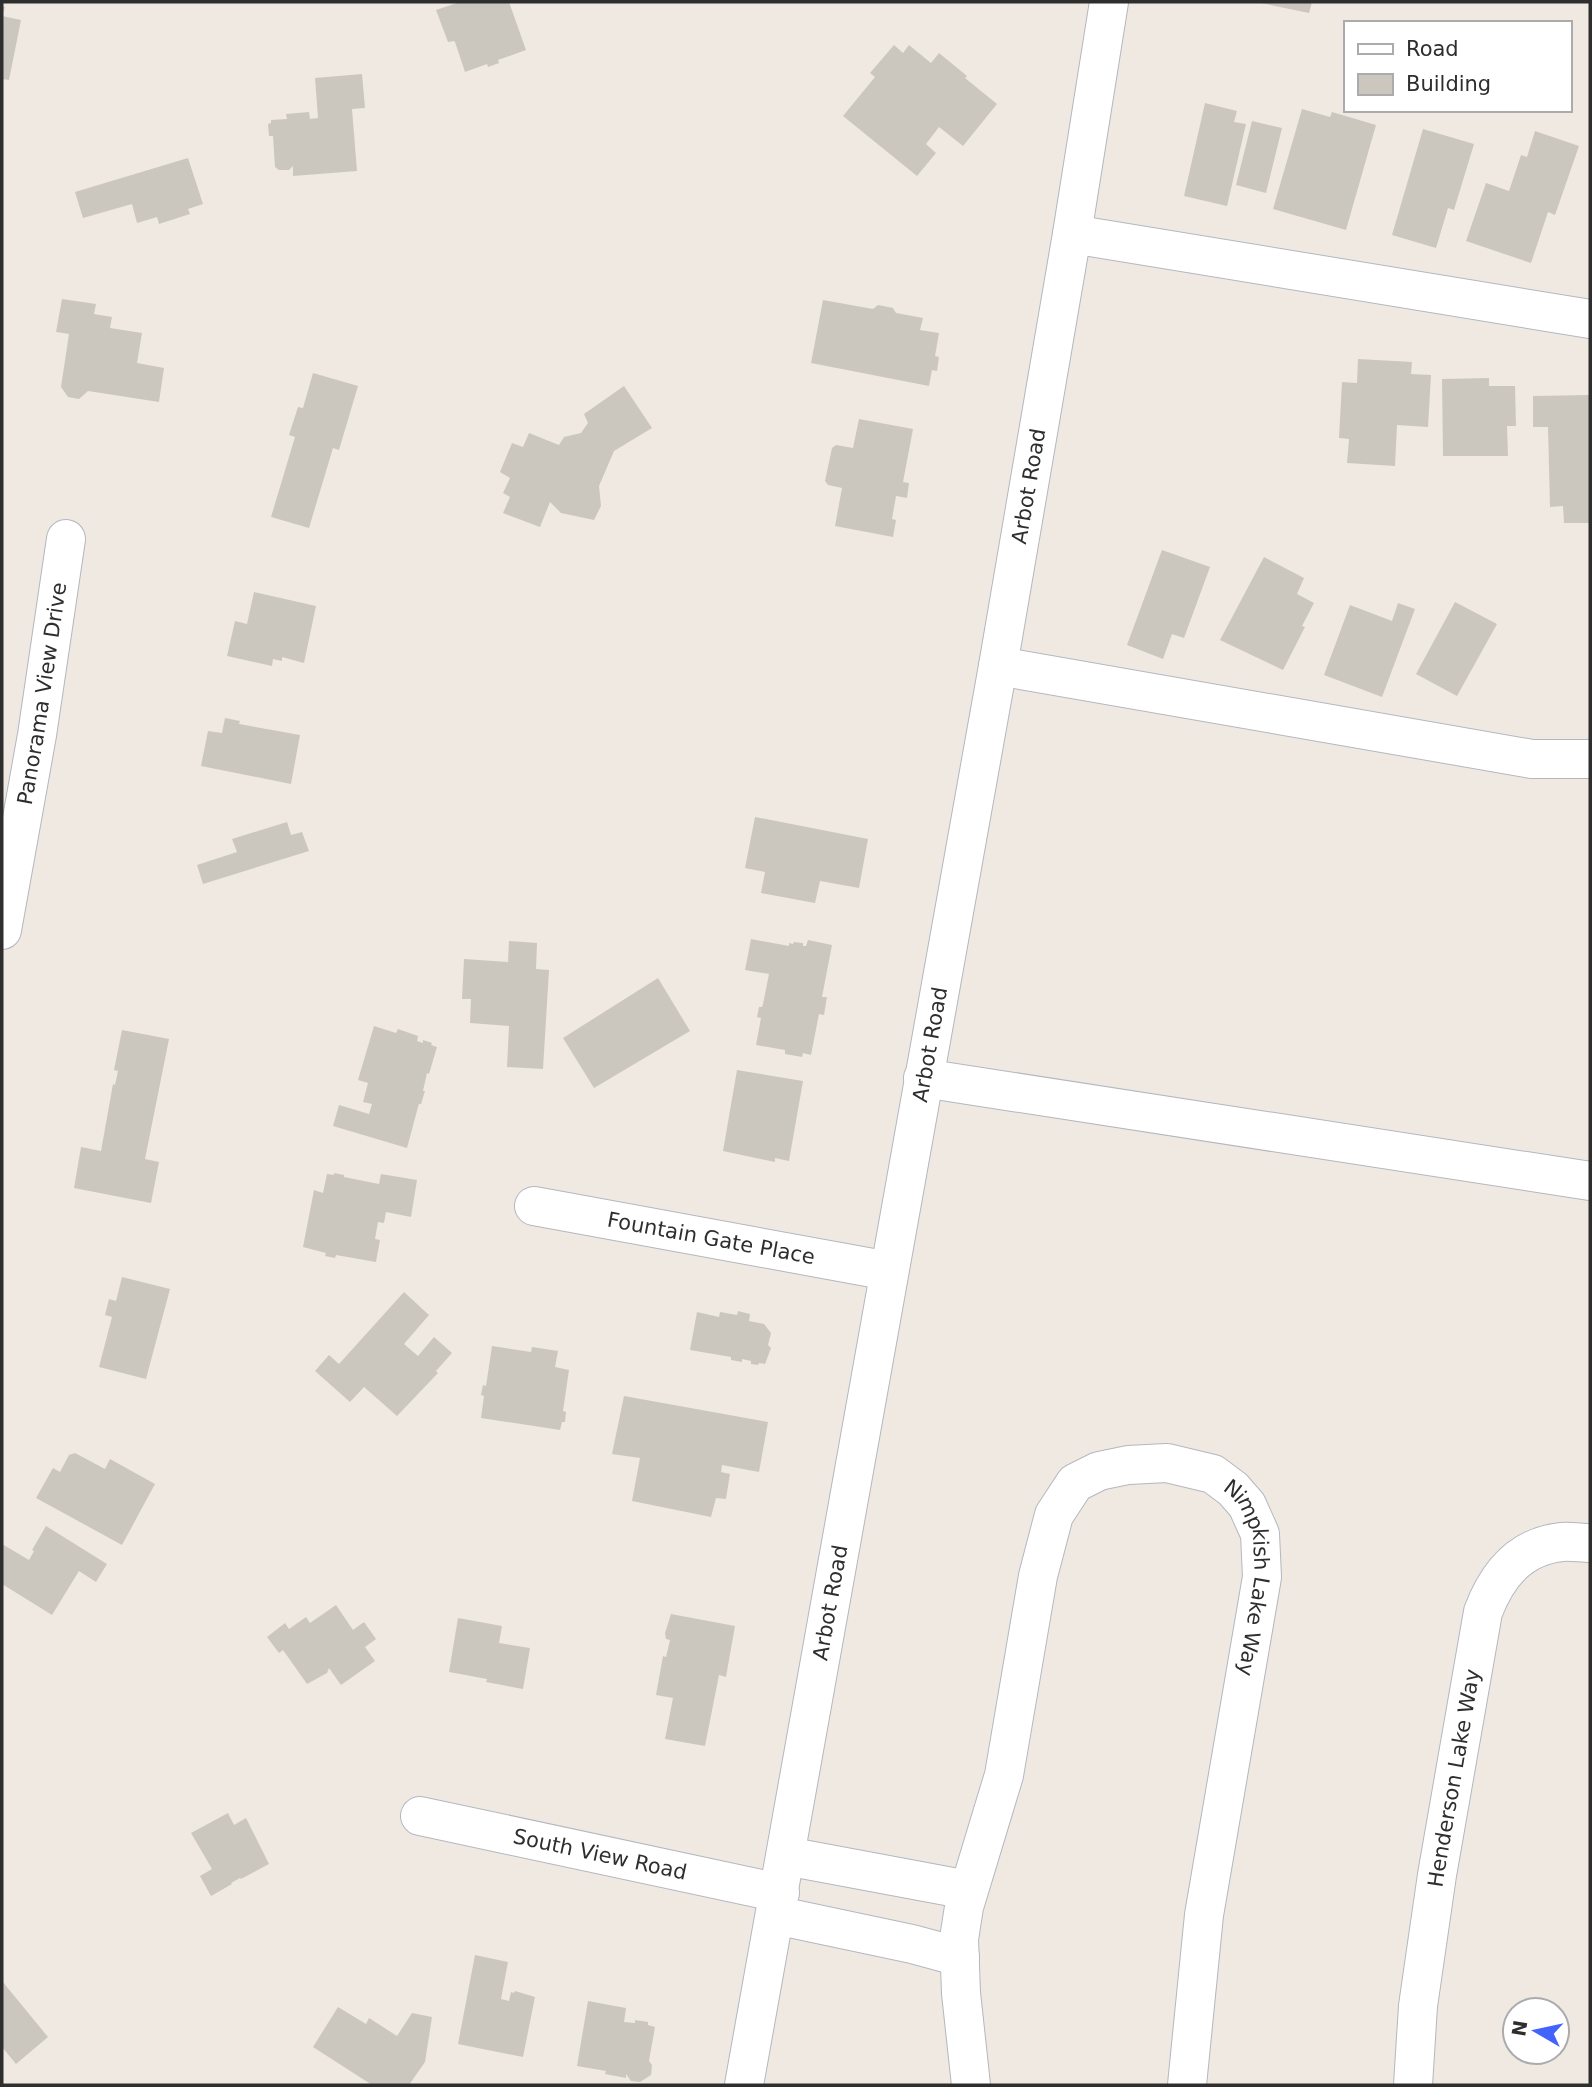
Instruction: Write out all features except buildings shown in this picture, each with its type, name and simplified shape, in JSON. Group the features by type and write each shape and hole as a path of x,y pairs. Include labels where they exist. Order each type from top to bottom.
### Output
{"street":[{"name":"Arbot Road","path":"744,2085 998,666 1109,2"},
{"path":"1072,234 1590,319"},
{"name":"Panorama View Drive","path":"2,930 37,735 66,540"},
{"path":"998,666 1532,759 1590,759"},
{"path":"923,1078 1590,1181"},
{"name":"Fountain Gate Place","path":"534,1206 889,1271"},
{"name":"Nimpkish Lake Way","path":"971,2085 964,2034 959,1939 968,1890 999,1797 1038,1576 1054,1515 1075,1483 1100,1471 1128,1465 1167,1463 1213,1474 1233,1489 1247,1505 1260,1534 1262,1577 1204,1915 1187,2085"},
{"name":"Henderson Lake Way","path":"1413,2085 1420,1993 1437,1875 1483,1612 1500,1576 1514,1561 1536,1549 1561,1542 1590,1543"},
{"name":"South View Road","path":"420,1816 778,1904 960,1957"},
{"path":"786,1856 968,1890"}]}
